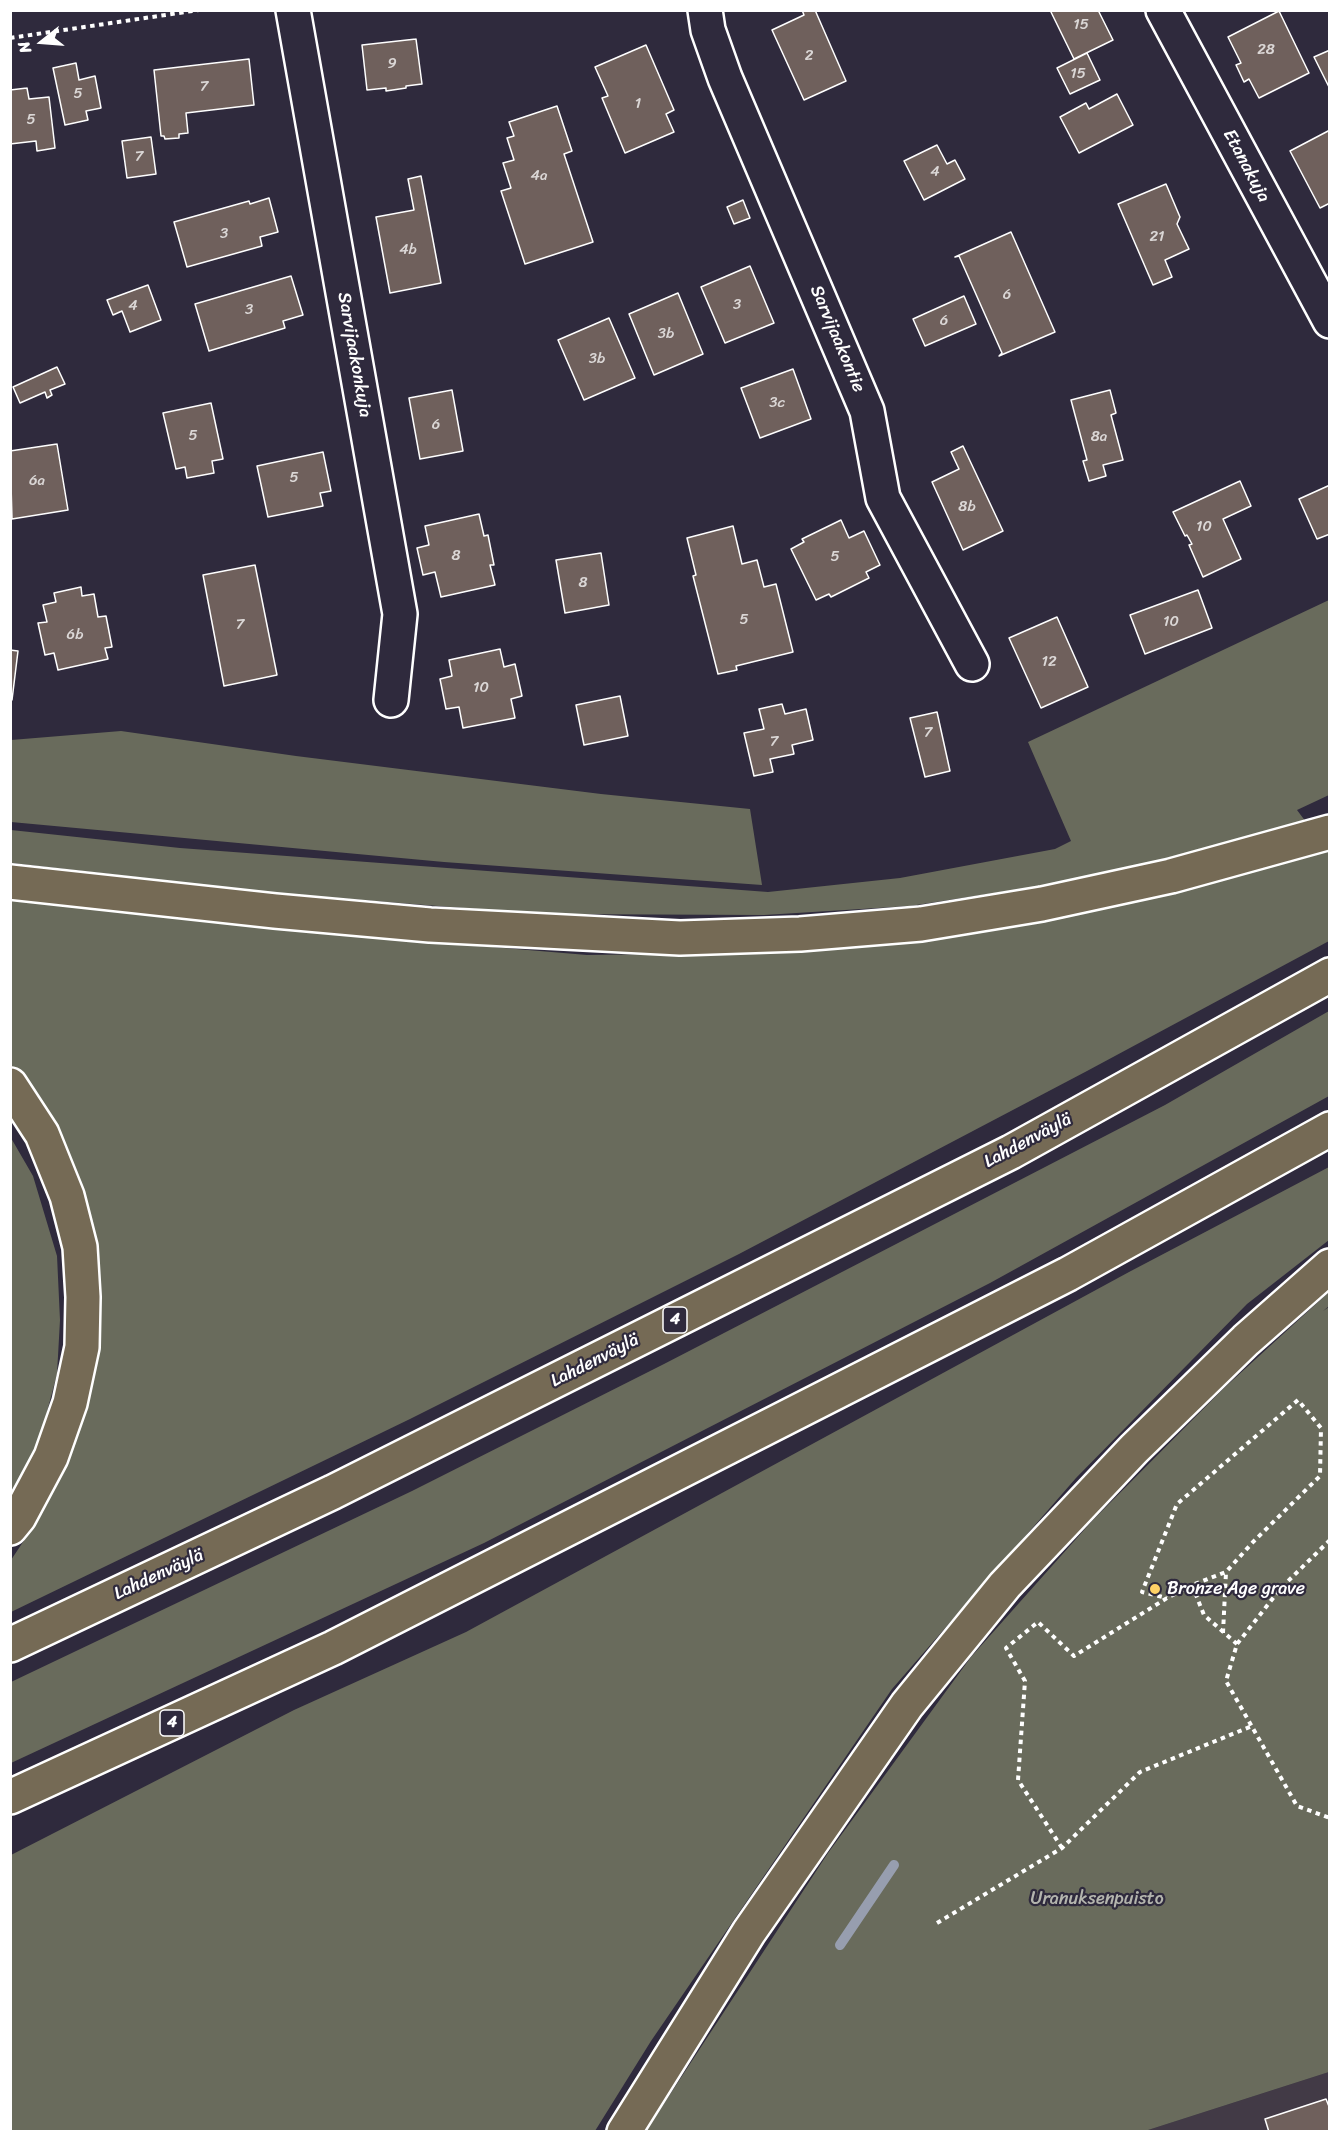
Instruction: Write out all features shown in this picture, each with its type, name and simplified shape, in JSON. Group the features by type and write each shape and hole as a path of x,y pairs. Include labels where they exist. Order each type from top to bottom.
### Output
{"highway":[{"path":"10,882 275,911 430,925 680,938 800,934 921,924 1042,904 1171,876 1329,832"},
{"name":"Lahdenväylä","path":"10,1645 344,1487 1000,1157 1329,975"},
{"path":"10,1085 42,1134 67,1196 80,1247 83,1297 82,1347 70,1403 51,1457 20,1517 10,1528"},
{"name":"4","path":"10,1797 333,1648 1068,1274 1329,1129"},
{"path":"624,2132 749,1932 840,1798 914,1696 1005,1585 1134,1449 1246,1340 1329,1266"}],"street":[{"name":"Sarvijaakonkuja","path":"293,10 400,614 392,700"},
{"name":"Sarvijaakontie","path":"705,10 708,30 725,78 867,411 883,498 972,664"},
{"name":"Etanakuja","path":"1163,10 1329,321"}],"path":[{"path":"10,38 199,10"},
{"path":"1062,1848 1017,1780 1025,1681 1006,1648 1038,1622 1074,1656 1192,1585 1226,1572 1320,1476 1321,1428 1298,1400 1177,1504 1143,1592 1167,1599"},
{"path":"1329,1540 1281,1588 1237,1644 1226,1681 1297,1806 1329,1818"},
{"path":"1223,1633 1226,1572"},
{"path":"1192,1585 1204,1615 1237,1644"},
{"path":"937,1923 1062,1848 1140,1772 1252,1726"}],"shaded area":[{"path":"1329,2072 1329,2131 1145,2131"}],"green space":[{"path":"1329,600 1329,795 1297,810 1306,822 1086,879 910,906 764,915 540,914 285,894 11,863 11,830 180,848 768,892 900,878 1055,849 1071,841 1028,742"},
{"path":"121,731 296,756 601,794 750,809 762,885 444,862 11,822 11,740"},
{"path":"1329,846 1329,941 739,1254 410,1419 11,1612 11,1560 43,1512 83,1418 94,1310 87,1213 54,1121 11,1068 11,896 398,939 587,955 739,953 855,946 979,930"},
{"path":"1329,1011 1329,1096 990,1283 484,1543 11,1763 11,1682 412,1491 664,1364 1165,1105"},
{"path":"11,1138 33,1176 57,1256 60,1320 57,1374 38,1446 11,1496"},
{"path":"1329,1167 1329,1240 1247,1304 1076,1478 892,1689 651,2041 595,2131 11,2131 11,1855 294,1710 466,1632 1129,1272"},
{"name":"Uranuksenpuisto","path":"1329,1292 1329,1306 1323,1311 1329,1307 1329,2072 1145,2131 646,2131 828,1853 971,1657 1092,1521 1223,1389"}],"building":[{"path":"802,10 815,10 846,81 804,100 772,30 804,15"},
{"path":"1050,10 1098,10 1113,40 1074,59"},
{"path":"1279,11 1309,73 1259,98 1249,79 1244,82 1236,65 1241,63 1228,37"},
{"path":"416,39 422,84 386,91 386,88 367,90 362,45"},
{"path":"646,45 674,110 666,114 674,132 625,153 602,98 608,96 595,67"},
{"path":"1330,50 1330,89 1314,57"},
{"path":"1087,53 1100,80 1070,94 1057,68"},
{"path":"249,59 254,105 186,113 188,133 179,134 179,138 165,139 161,136 154,70"},
{"path":"76,63 79,80 95,76 101,108 86,111 88,120 65,125 53,68"},
{"path":"27,88 29,99 49,97 55,148 37,151 36,141 10,144 10,90"},
{"path":"1117,94 1133,125 1079,153 1060,117 1086,103 1089,109"},
{"path":"557,106 572,151 564,154 593,242 525,264 501,191 511,188 503,163 514,160 507,138 514,136 509,122"},
{"path":"1330,130 1330,203 1320,208 1290,151"},
{"path":"151,137 156,174 127,178 122,141"},
{"path":"937,145 947,164 955,160 965,179 924,200 904,161"},
{"path":"421,176 441,283 390,293 376,217 414,210 408,179"},
{"path":"1166,184 1180,217 1177,224 1189,249 1165,260 1172,277 1153,285 1118,204"},
{"path":"269,198 278,232 260,237 262,246 187,267 174,222 249,201 250,204"},
{"path":"743,200 750,218 734,224 727,207"},
{"path":"1011,232 1055,332 999,356 1002,353 959,256 955,257"},
{"path":"750,266 774,323 725,343 701,287"},
{"path":"291,276 303,315 283,321 285,328 209,351 195,304"},
{"path":"148,285 161,320 130,332 122,311 113,315 107,300"},
{"path":"678,293 703,354 654,375 629,314"},
{"path":"964,296 976,324 925,346 913,319"},
{"path":"609,318 635,378 584,400 558,340"},
{"path":"57,367 65,384 50,390 52,395 47,398 45,392 20,403 13,387"},
{"path":"793,369 811,419 760,438 741,388"},
{"path":"452,390 463,451 420,459 409,398"},
{"path":"1110,390 1116,413 1111,415 1123,460 1103,465 1106,476 1089,481 1083,461 1087,460 1071,400"},
{"path":"211,403 223,459 212,461 214,473 187,478 185,467 176,469 163,413"},
{"path":"57,444 68,510 12,519 10,451"},
{"path":"963,446 1003,531 963,550 932,482 959,469 951,452"},
{"path":"323,452 331,491 320,493 323,506 268,517 257,466"},
{"path":"1240,481 1251,506 1223,519 1241,559 1203,577 1189,545 1192,544 1187,535 1185,536 1173,512"},
{"path":"1330,485 1330,534 1317,539 1299,499"},
{"path":"479,514 484,536 488,535 494,565 490,565 495,585 441,597 435,572 423,575 417,548 429,545 425,526"},
{"path":"841,520 849,538 864,531 880,565 866,572 869,578 831,597 829,594 816,600 791,549 804,542 802,539"},
{"path":"733,526 742,564 757,560 764,587 776,584 793,652 736,666 737,670 718,674 693,576 696,575 687,538"},
{"path":"601,553 609,605 565,613 556,560"},
{"path":"255,565 277,675 224,686 203,575"},
{"path":"81,587 82,596 94,594 98,617 106,616 112,647 105,648 108,659 58,670 54,653 45,655 38,623 47,622 43,605 56,602 54,593"},
{"path":"1198,590 1212,628 1145,654 1130,615"},
{"path":"1057,617 1088,687 1041,708 1009,638"},
{"path":"500,649 504,667 515,664 522,696 511,699 515,718 463,728 459,707 446,709 440,679 452,676 449,660"},
{"path":"10,650 18,651 12,700 10,700"},
{"path":"620,696 628,736 584,745 576,705"},
{"path":"782,704 785,714 806,709 813,740 792,745 794,754 770,759 773,772 754,776 744,733 764,729 759,709"},
{"path":"937,712 950,771 925,777 910,718"},
{"path":"1326,2099 1330,2109 1330,2132 1269,2132 1265,2119"}],"waterway":[{"path":"840,1945 894,1865"}],"place":[{"name":"Bronze Age grave","path":"1155,1589"}]}
